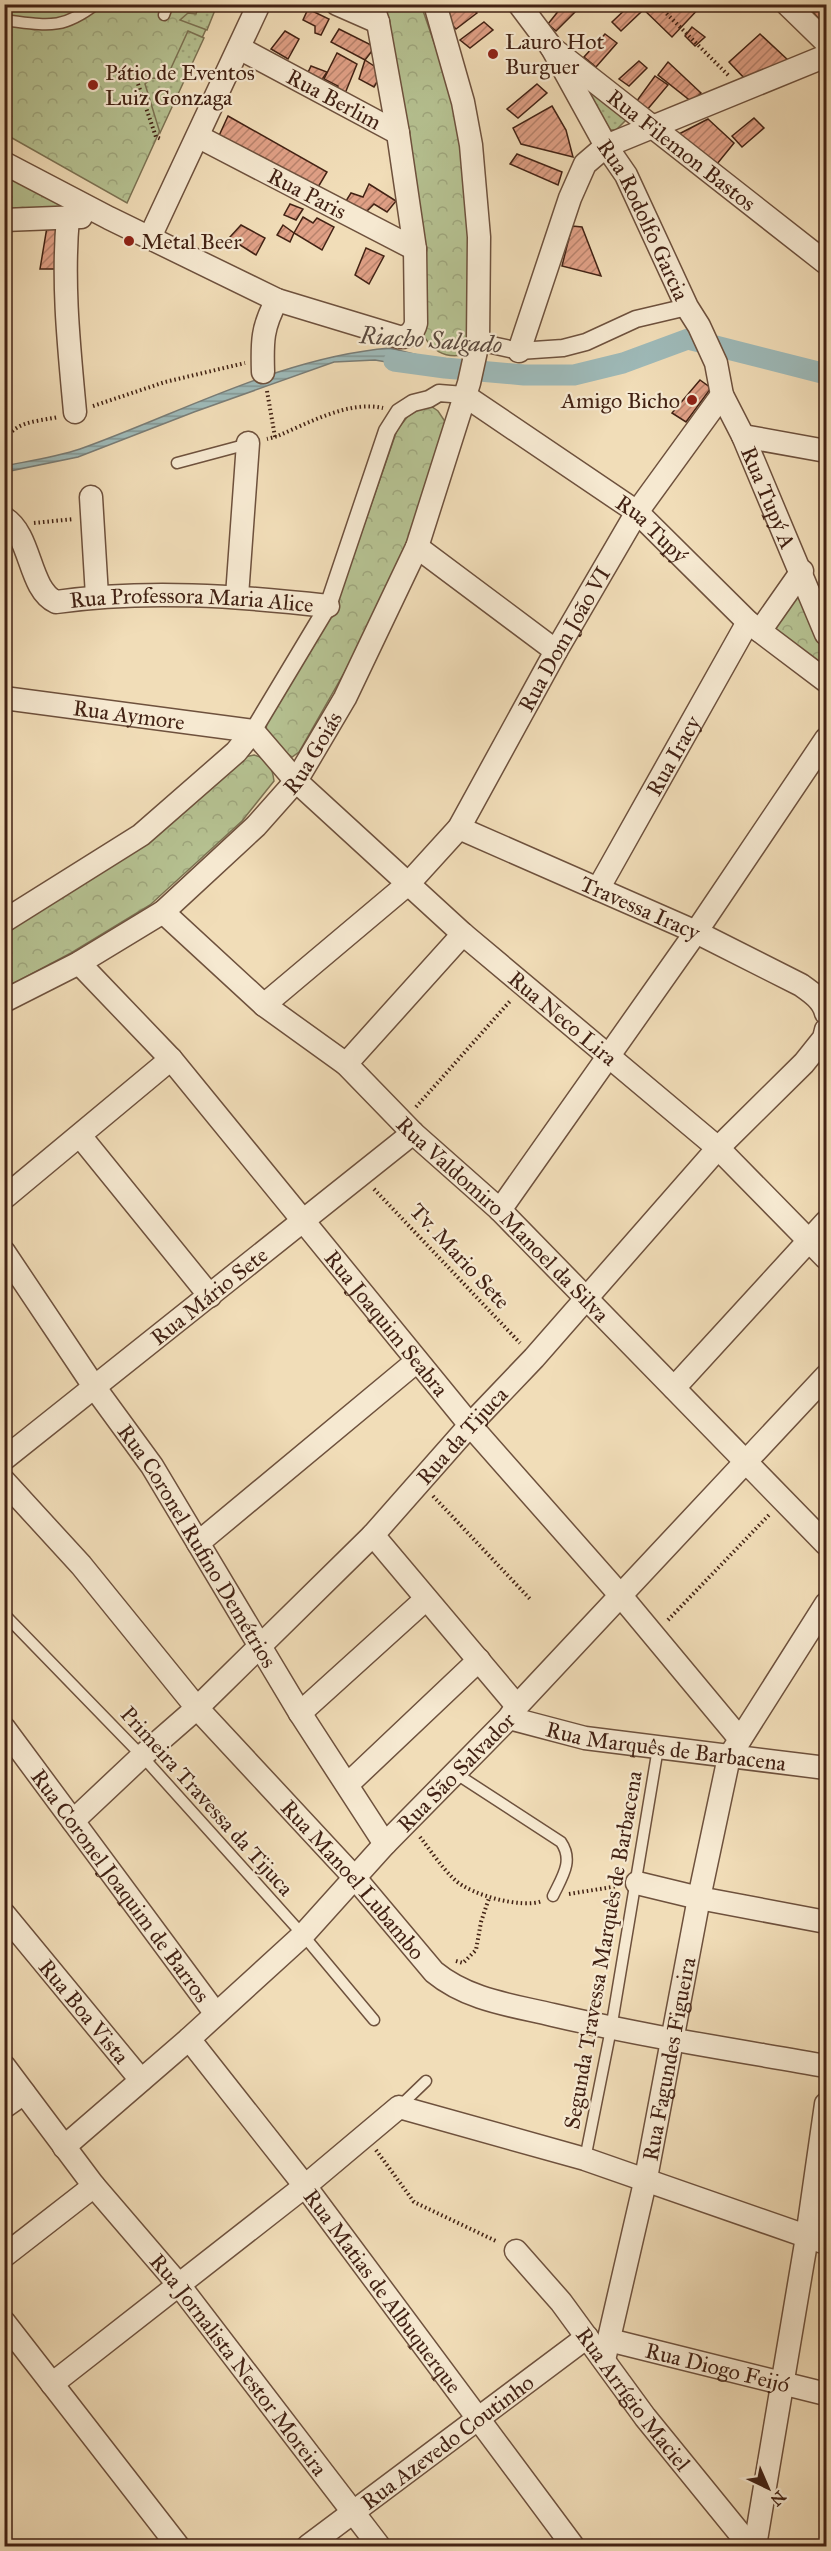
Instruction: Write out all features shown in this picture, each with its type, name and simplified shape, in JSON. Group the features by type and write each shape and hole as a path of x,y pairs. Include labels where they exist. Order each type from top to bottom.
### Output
{"street":[{"path":"150,237 199,137 259,4"},
{"path":"4,163 109,218 277,300 399,337 406,337 413,331 416,323 415,249 398,133 375,13 337,4"},
{"name":"Rua Goiás","path":"4,1001 79,963 163,912 256,826 296,781 345,698 417,547 467,389 477,349 479,237 471,145 463,102 435,4"},
{"name":"Rua Filemon Bastos","path":"519,4 552,48 826,264"},
{"path":"787,4 826,42"},
{"name":"Rua Berlim","path":"239,48 398,133"},
{"name":"Rua Rodolfo Garcia","path":"552,48 606,146 626,175 716,363 722,395"},
{"path":"519,351 570,198 585,164 606,146 826,56"},
{"name":"Rua Paris","path":"199,137 415,249"},
{"path":"68,217 65,254 66,319 75,412"},
{"path":"4,220 109,218"},
{"path":"263,366 264,325 277,300"},
{"path":"477,349 519,351 563,348 586,342 636,319 693,316"},
{"path":"4,921 141,835 236,752 253,731 328,606 387,431 399,412 413,403 439,393 467,389"},
{"name":"Rua Tupý","path":"467,389 637,512 754,627 826,681"},
{"name":"Rua Tupý A","path":"722,395 743,436 802,571 826,634"},
{"name":"Rua Dom João VI","path":"264,1005 409,883 459,828 555,651 637,512 722,395"},
{"path":"743,436 824,455"},
{"path":"237,596 248,443"},
{"path":"92,507 98,596"},
{"name":"Rua Professora Maria Alice","path":"10,522 44,590 51,600 56,602 98,596 237,596 328,606"},
{"path":"417,547 555,651"},
{"name":"Rua Iracy","path":"598,889 754,627 802,571"},
{"name":"Rua Aymore","path":"6,702 253,731"},
{"name":"Rua Neco Lira","path":"253,731 296,781 463,934 718,1148 826,1258"},
{"path":"500,1210 696,932 826,739"},
{"name":"Travessa Iracy","path":"459,828 696,932 801,985 821,1005"},
{"name":"Rua Valdomiro Manoel da Silva","path":"163,912 264,1005 346,1064 407,1127 500,1210 826,1544"},
{"path":"346,1064 463,934"},
{"name":"Rua Joaquim Seabra","path":"79,963 171,1059 470,1425 621,1596 653,1636 734,1748"},
{"name":"Rua da Tijuca","path":"73,1821 197,1708 373,1535 470,1425 534,1358 718,1148 804,1063 824,1038 826,1030"},
{"path":"4,1198 81,1137 171,1059"},
{"name":"Rua Mário Sete","path":"4,1458 362,1176 407,1127"},
{"path":"81,1137 210,1296"},
{"path":"674,1388 826,1222"},
{"name":"Rua Coronel Rufino Demétrios","path":"4,1252 95,1388 152,1466 300,1713 385,1844"},
{"path":"198,1543 417,1361"},
{"name":"Rua São Salvador","path":"64,2147 189,2039 303,1935 385,1844 513,1712 826,1376"},
{"name":"Rua Manoel Lubambo","path":"4,1481 81,1565 197,1708 355,1878 434,1972 467,1993 499,2004 612,2029 826,2066"},
{"path":"373,1535 479,1660 513,1712"},
{"path":"300,1713 426,1599"},
{"path":"734,1748 826,1604"},
{"path":"348,1784 479,1660"},
{"name":"Rua Marquês de Barbacena","path":"513,1712 585,1738 658,1748 734,1748 826,1768"},
{"name":"Rua Coronel Joaquim de Barros","path":"4,1728 216,2014"},
{"name":"Rua Fagundes Figueira","path":"607,2350 646,2178 699,1898 734,1748"},
{"path":"637,1883 699,1898 826,1922"},
{"name":"Rua Boa Vista","path":"4,1914 141,2080"},
{"name":"Rua Matias de Albuquerque","path":"189,2039 305,2186 573,2547"},
{"name":"Rua Jornalista Nestor Moreira","path":"4,2066 94,2186 179,2285 379,2547"},
{"path":"4,2107 24,2093"},
{"path":"755,2547 782,2384 817,2240 826,2104"},
{"path":"52,2384 305,2186 399,2107 585,2158 817,2240"},
{"path":"4,2256 94,2186"},
{"name":"Rua Arrígio Maciel","path":"516,2251 561,2302 587,2337 607,2350 645,2417 750,2547"},
{"path":"4,2322 178,2547"},
{"name":"Rua Azevedo Coutinho","path":"308,2547 587,2337"},
{"name":"Rua Diogo Feijó","path":"607,2350 826,2394"}],"lane":[{"path":"4,20 45,25 63,24 81,16 96,4"},
{"path":"177,463 248,443"},
{"name":"Primeira Travessa da Tijuca","path":"4,1614 142,1756 303,1935 375,2019"},
{"name":"Segunda Travessa Marquês de Barbacena","path":"585,2158 612,2029 658,1748"},
{"path":"455,1773 561,1842 568,1852 568,1865 553,1896"},
{"path":"399,2107 426,2081"}],"path":[{"path":"657,4 742,89"},
{"path":"138,84 156,137 161,139"},
{"path":"4,447 6,438 14,429 214,369 263,366"},
{"path":"268,401 275,437"},
{"path":"248,443 275,437 345,410 374,406 399,412"},
{"path":"10,522 92,507"},
{"path":"407,1127 525,984"},
{"name":"Tv. Mario Sete","path":"362,1176 534,1358"},
{"path":"421,1482 530,1599"},
{"path":"653,1636 784,1500"},
{"path":"408,1821 456,1881 489,1898 533,1905 553,1896 637,1883"},
{"path":"434,1972 448,1958 463,1963 476,1950 489,1898"},
{"path":"365,2135 414,2202 516,2251"}],"green space":[{"name":"Pátio de Eventos Luiz Gonzaga","path":"5,5 217,5 127,203 5,134"},
{"path":"199,5 217,5 207,30 180,20 188,13 196,14"},
{"path":"382,5 421,5 455,103 472,239 467,354 459,356 451,356 433,348 420,329"},
{"path":"188,31 204,38 160,133 145,84 151,78 166,79"},
{"path":"583,84 626,120 616,130 610,130"},
{"path":"5,169 62,205 57,208 5,212"},
{"path":"428,404 438,411 450,429 446,446 381,608 299,752 292,757 282,751 266,731 267,720 337,603 397,430 408,416"},
{"path":"802,571 826,634 826,681 760,631"},
{"path":"254,755 269,764 274,781 242,821 150,905 71,953 5,988 5,932 240,758"}],"water":[{"path":"390,348 422,356 420,368 375,360 334,362 194,412 78,457 5,472 4,466 80,449 271,374 350,353"}],"building":[{"path":"457,4 468,4 477,13 456,29 442,15"},
{"path":"564,4 570,4 577,10 556,31 548,24"},
{"path":"631,4 641,12 621,31 612,22"},
{"path":"638,4 703,4 672,37"},
{"path":"806,4 826,4 826,27"},
{"path":"308,9 329,19 321,35 315,33 315,26 303,20"},
{"path":"484,22 493,30 470,48 460,40"},
{"path":"692,27 705,37 695,46 685,36"},
{"path":"339,29 375,47 365,60 331,42"},
{"path":"285,31 299,39 288,59 271,49"},
{"path":"605,34 617,43 596,67 584,57"},
{"path":"760,34 788,60 747,81 729,62"},
{"path":"337,53 357,64 344,96 336,91 338,86 324,79"},
{"path":"365,60 383,72 374,87 359,79"},
{"path":"639,61 647,68 629,86 619,79"},
{"path":"668,62 701,93 692,102 658,75"},
{"path":"311,66 327,72 319,84 305,79"},
{"path":"655,76 668,85 647,110 636,102"},
{"path":"537,84 547,93 518,118 507,109"},
{"path":"552,106 566,130 573,157 521,144 513,128"},
{"path":"228,116 327,172 317,189 218,138"},
{"path":"754,118 764,128 742,147 732,136"},
{"path":"708,119 734,143 717,164 679,134"},
{"path":"517,154 562,172 558,185 510,164"},
{"path":"369,184 396,201 387,212 374,204 365,213 346,201 351,193 363,197"},
{"path":"290,204 303,209 296,220 284,215"},
{"path":"303,217 313,223 317,218 334,227 322,250 294,233"},
{"path":"48,221 62,221 55,269 40,269"},
{"path":"241,225 265,238 256,255 229,238"},
{"path":"283,225 294,233 290,242 277,235"},
{"path":"572,226 582,227 601,276 562,266"},
{"path":"366,248 384,256 369,284 355,275"},
{"name":"Amigo Bicho","path":"700,380 711,388 686,422 672,413"}],"waterway":[{"name":"Riacho Salgado","path":"394,361 524,375 574,375 623,363 688,339 826,374"}],"place":[{"name":"Lauro Hot Burguer","path":"493,54"},
{"name":"Pátio de Eventos Luiz Gonzaga","path":"93,85"},
{"name":"Metal Beer","path":"129,241"},
{"name":"Amigo Bicho","path":"692,400"}]}
